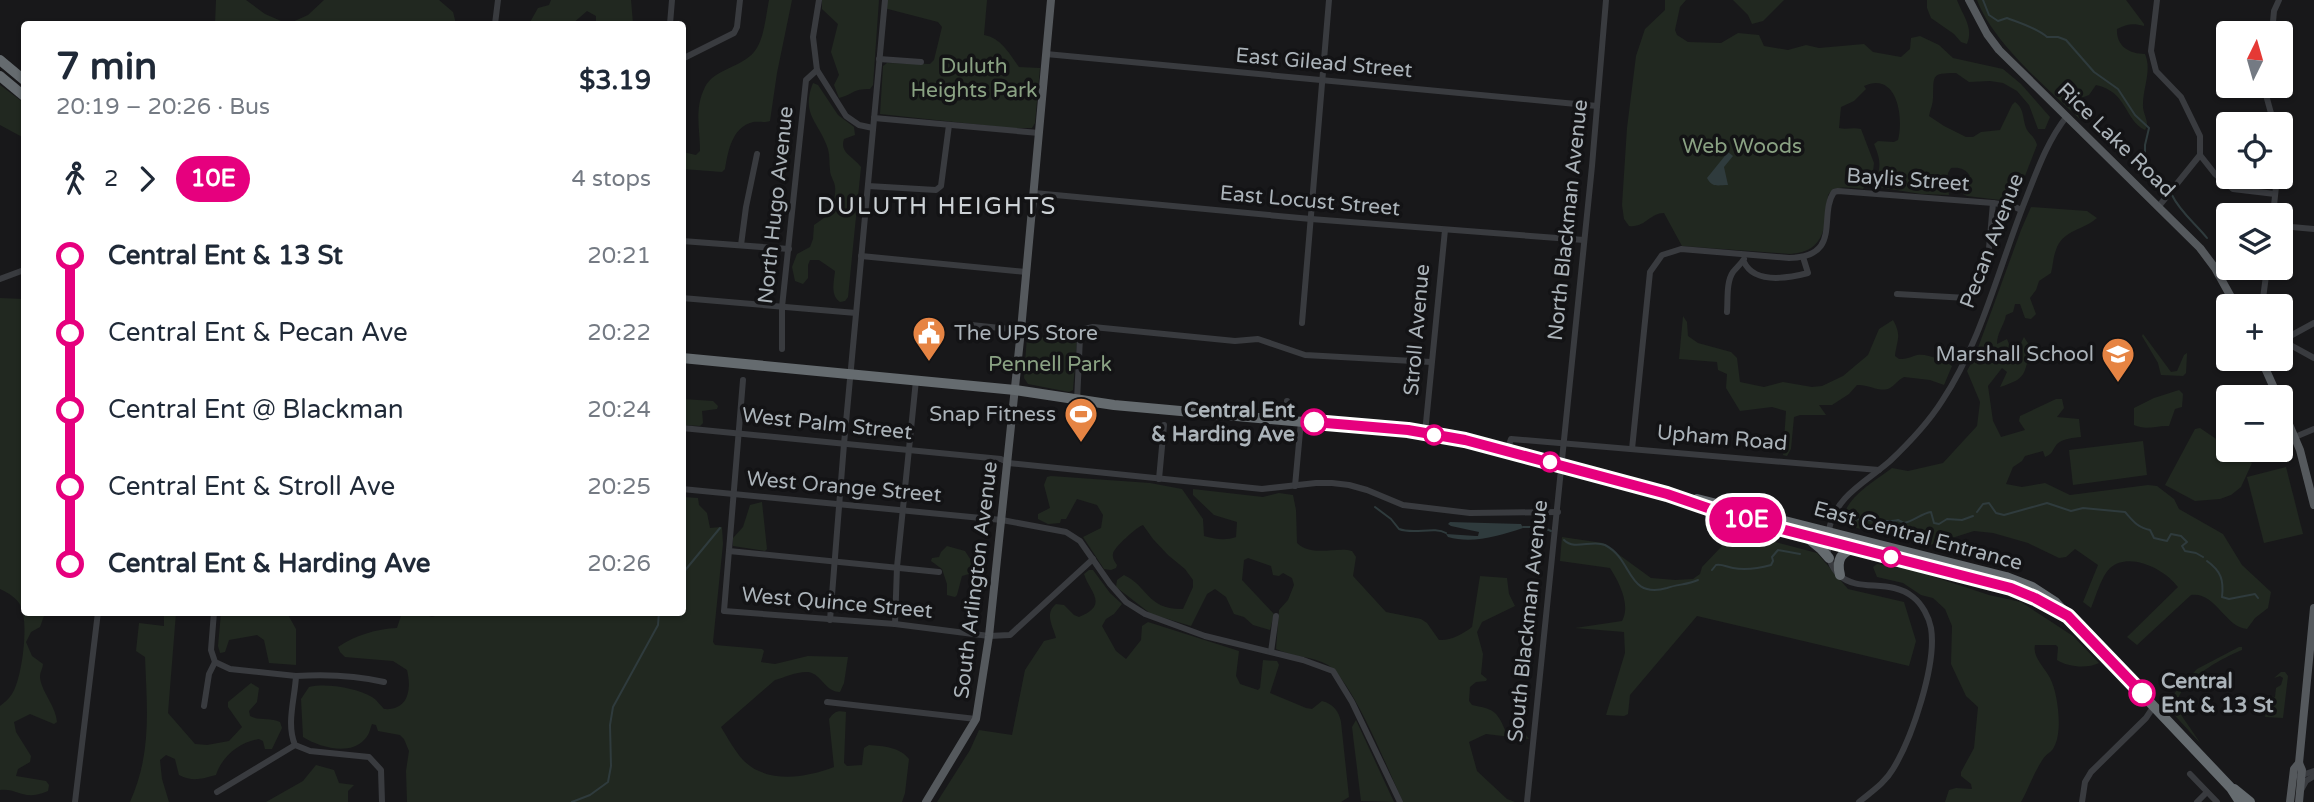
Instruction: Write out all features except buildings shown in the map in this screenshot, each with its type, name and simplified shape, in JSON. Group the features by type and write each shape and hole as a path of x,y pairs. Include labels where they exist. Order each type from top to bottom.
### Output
{"highway":[{"path":"0,61 21,78"},
{"path":"0,76 21,94"},
{"name":"East Central Entrance","path":"686,358 1015,390 1077,401 1425,433 1560,465 1802,535 1828,536 1856,548 2011,588 2068,616"},
{"name":"East Central Entrance","path":"1667,494 1699,499 1828,536 2013,579 2049,597 2231,788 2240,802"},
{"path":"1802,535 1817,545 1829,558"},
{"path":"1840,575 1838,564 1841,556 1856,548"},
{"name":"East Central Entrance","path":"2231,788 2250,802"}],"main road":[{"name":"South Arlington Avenue","path":"926,802 976,719 989,636 1027,272 1051,0"},
{"name":"Rice Lake Road","path":"1969,0 1999,50 2200,248 2229,294"},
{"path":"2293,432 2307,473 2314,505"},
{"path":"2299,802 2300,791 2294,769 2299,763 2314,608"},
{"path":"2290,802 2297,776"}],"street":[{"path":"495,21 498,0"},
{"path":"670,21 672,0"},
{"path":"686,57 734,33 740,0"},
{"path":"819,0 813,37 817,70 846,116 859,125 873,128"},
{"path":"830,620 885,0"},
{"path":"1302,323 1329,0"},
{"name":"North Blackman Avenue","path":"1563,443 1606,0"},
{"path":"2157,0 2151,51 2156,71 2181,97 2200,136 2200,155 2228,186 2243,191 2275,194"},
{"path":"2273,21 2279,0"},
{"name":"East Gilead Street","path":"1046,54 1597,106"},
{"path":"879,59 921,62"},
{"name":"North Hugo Avenue","path":"782,349 782,307 806,80 817,70"},
{"name":"Pecan Avenue","path":"1828,536 1839,505 1926,423 1954,381 1974,339 2048,144 2067,116"},
{"path":"874,118 1039,133"},
{"path":"868,186 936,190 940,186 948,125"},
{"path":"741,245 757,154"},
{"path":"2159,206 2200,155"},
{"path":"2274,203 2276,189"},
{"name":"Baylis Street","path":"1803,257 1815,250 1824,239 1828,230 1830,199 1834,192 1993,203 2021,210"},
{"name":"East Locust Street","path":"1034,193 1311,219 1584,240"},
{"path":"1897,294 1967,298 1974,295 1988,260 1993,203"},
{"path":"2293,227 2314,229"},
{"name":"Stroll Avenue","path":"1425,433 1445,230"},
{"path":"686,241 789,249"},
{"path":"1632,449 1650,272 1662,255 1681,249 1803,257 1808,273 1781,278 1770,277 1749,270 1744,262 1745,254"},
{"path":"861,256 1027,272"},
{"path":"1727,312 1730,279 1744,262"},
{"path":"0,279 21,271"},
{"path":"686,299 856,313"},
{"path":"2293,334 2314,323"},
{"path":"971,325 1021,330"},
{"path":"1077,401 1080,337 1084,329 1093,327 1235,341 1258,339 1305,355 1431,362"},
{"path":"2293,346 2314,358"},
{"path":"743,380 729,551 939,572"},
{"path":"895,624 897,567 916,380"},
{"path":"1286,420 1287,401"},
{"path":"1295,486 1301,421"},
{"path":"1158,480 1164,425"},
{"name":"West Palm Street","path":"686,428 1001,459 1008,463 1262,489 1316,483 1349,485 1403,505 1423,509 1497,514 1558,512"},
{"path":"2295,437 2314,429"},
{"name":"Upham Road","path":"1507,451 1511,439 1879,470"},
{"name":"South Blackman Avenue","path":"1527,802 1563,443"},
{"name":"West Orange Street","path":"686,489 904,509 1002,520 1066,532 1080,541 1126,602 1145,614 1205,636 1303,660 1333,671 1352,702 1400,802"},
{"path":"1828,536 1829,558 1840,575 1853,582 1882,584 1901,589 1919,603 1931,627 1932,644 1925,686 1909,739 1892,771 1880,786 1859,802"},
{"name":"West Quince Street","path":"729,551 724,611 895,624 989,636"},
{"path":"989,636 1010,635 1093,559"},
{"path":"75,802 98,616"},
{"path":"204,706 209,674 215,662 211,650 214,616"},
{"path":"1271,652 1276,616"},
{"path":"215,662 230,669 296,676 360,676 384,682"},
{"path":"296,676 291,722 295,745 310,751 369,757 381,770 382,802"},
{"path":"827,702 976,719"},
{"path":"2082,802 2085,782 2093,768 2157,709"},
{"path":"217,792 295,745"},
{"path":"2297,776 2314,771"},
{"path":"2190,774 2217,802"},
{"path":"2300,791 2306,781 2314,776"},
{"path":"2197,802 2207,792"}],"green space":[{"path":"216,0 246,0 265,14 281,21 215,21"},
{"path":"324,0 439,0 453,12 455,21 295,21 308,15"},
{"path":"551,0 631,0 633,21 596,21 596,16 587,11 575,21 531,21 538,8 549,5"},
{"path":"769,0 792,0 770,121 753,122 740,129 732,141 722,172 686,169 686,153 696,155 700,151 699,111 705,87 715,76 749,57 762,35"},
{"path":"822,0 879,0 873,85 870,89 839,98 834,85 839,75 831,52 838,24 822,9"},
{"name":"Duluth Heights Park","path":"885,0 987,0 984,35 1000,43 1019,67 1040,68 1035,123 1032,128 880,114 883,66 887,63 930,64 934,60 942,27 938,22 884,8"},
{"name":"Web Woods","path":"1665,0 1686,0 1680,7 1675,30 1677,35 1688,42 1721,43 1738,33 1759,35 1764,46 1788,50 1806,45 1819,48 1864,44 1873,52 1901,57 1910,49 1911,38 1920,36 1939,45 1953,58 2003,69 2021,84 2050,117 2045,129 2038,129 2029,105 2017,91 2003,83 1969,82 1956,73 1935,77 1929,116 1966,137 1973,137 1981,132 2000,130 2015,102 2022,111 2027,130 2037,145 2016,199 2008,201 1963,194 1962,187 1970,176 1957,168 1951,168 1948,173 1949,195 1877,187 1875,185 1879,161 1874,144 1878,141 1898,140 1900,120 1896,99 1891,90 1875,83 1864,86 1866,89 1854,101 1841,107 1839,128 1861,129 1874,163 1873,172 1863,189 1839,188 1828,195 1822,235 1811,248 1790,254 1682,246 1664,213 1639,225 1629,226 1624,219 1622,205 1627,128 1636,56 1645,29 1665,10"},
{"path":"1733,0 1784,0 1763,21 1752,24 1748,15"},
{"path":"1927,0 1957,0 1967,22 1967,44 1931,18"},
{"path":"1977,0 2126,0 2144,24 2127,25 2117,29 2117,35 2125,48 2145,54 2147,60 2143,104 2147,124 2145,130 2133,120 2114,94 2096,85 2089,95 2081,98 2085,110 2083,122 2009,49 1996,33"},
{"path":"813,83 818,85 838,115 854,127 855,135 844,139 843,144 848,154 861,167 848,297 840,302 834,292 835,271 819,260 810,260 808,278 803,284 795,281 792,267 797,254 810,247 814,225 831,213 835,196 828,149 810,111"},
{"path":"0,85 21,101 21,136 0,125"},
{"path":"2031,207 2087,211 2097,218 2068,234 2059,243 2051,273 2039,281 2030,298 2036,314 2031,319 2025,318 2020,304 2015,304 2013,312 2006,315 1997,344 2007,339 2009,344 2014,346 2021,343 2024,337 2031,348 2020,378 2000,387 2007,372 2002,368 1988,386 1993,421 2001,437 2025,430 2019,421 2020,416 2056,399 2062,399 2064,408 2057,417 2079,419 2081,437 2060,442 2045,457 2043,451 2025,456 2013,467 2006,484 2022,487 2045,483 2070,495 2157,486 2174,499 2179,509 2223,534 2242,565 2271,592 2268,608 2255,618 2247,629 2232,622 2207,598 2191,595 2137,645 2127,637 2178,587 2165,574 2146,564 2127,561 2110,568 2101,581 2091,608 2083,602 2098,565 2075,549 2066,557 2059,558 2028,543 1993,533 1974,531 1930,545 1844,525 1847,508 1860,492 1877,479 1892,468 1908,471 1943,463 1977,426 1980,402 1967,371"},
{"path":"0,298 21,299 21,608 12,596 0,589"},
{"path":"1683,316 1687,322 1688,336 1698,343 1731,352 1737,358 1740,382 1764,387 1783,382 1822,386 1843,376 1868,355 1879,329 1893,320 1898,334 1895,356 1899,359 1926,355 1952,366 1944,385 1930,380 1904,377 1886,389 1857,385 1832,405 1819,405 1826,415 1794,417 1791,449 1787,456 1783,455 1786,411 1772,407 1740,411 1726,388 1727,374 1718,370 1717,362 1679,359"},
{"path":"2143,334 2171,372 2177,371 2187,353 2186,373 2183,376 2161,375"},
{"name":"Pennell Park","path":"1027,336 1077,340 1073,390 1069,392 1028,384 1024,378"},
{"path":"2179,390 2183,394 2182,407 2175,409 2169,426 2147,428 2134,425 2134,408"},
{"path":"686,399 713,401 718,406 717,409 702,411 703,423 700,426 686,425"},
{"path":"2200,428 2216,439 2216,462 2252,463 2241,487 2231,495 2220,499 2195,501 2165,485 2195,429"},
{"path":"2143,441 2147,475 2073,485 2069,450"},
{"path":"2286,467 2303,534 2264,543 2247,477"},
{"path":"1047,477 1150,483 1182,489 1203,519 1204,536 1220,539 1236,537 1237,522 1214,515 1193,495 1193,489 1263,497 1279,493 1293,495 1297,543 1310,550 1352,551 1356,557 1353,576 1386,612 1421,619 1439,640 1456,636 1472,627 1480,576 1507,578 1509,594 1515,606 1482,622 1477,632 1483,654 1481,674 1487,679 1470,687 1469,701 1472,705 1493,712 1505,730 1526,735 1529,739 1486,734 1469,742 1477,771 1507,799 1515,802 1403,802 1359,707 1338,674 1322,662 1276,649 1279,610 1288,600 1294,585 1292,578 1283,573 1279,576 1273,575 1271,566 1248,558 1244,560 1242,580 1274,614 1270,630 1253,625 1244,617 1234,614 1226,597 1215,589 1207,594 1191,626 1151,614 1116,587 1117,580 1124,575 1155,602 1162,606 1183,609 1193,587 1193,580 1143,525 1114,551 1116,568 1104,569 1083,537 1101,528 1103,515 1097,505 1077,499 1066,519 1061,519 1060,523 1048,524 1038,519 1038,514 1050,508 1044,485"},
{"path":"686,497 698,498 699,505 707,513 710,528 722,527 723,544 713,642 715,645 762,649 764,651 761,662 775,664 808,656 848,657 840,692 831,689 813,673 808,672 775,680 721,727 737,752 752,768 775,776 799,776 834,767 829,719 836,712 846,712 844,763 847,766 862,765 864,748 869,745 896,750 909,759 902,802 407,802 406,771 409,751 400,735 378,731 376,725 372,724 364,740 358,745 342,749 325,747 303,737 301,699 309,687 333,686 358,691 374,698 384,709 398,707 408,692 407,670 393,661 345,657 338,647 366,633 397,628 401,616 686,616"},
{"path":"762,502 767,549 765,551 733,546 733,538 743,527 750,505"},
{"path":"1725,529 1817,553 1848,589 1904,602 1916,641 1909,666 1697,616 1630,695 1628,714 1606,715 1625,653 1624,632 1575,628 1622,621 1625,601 1610,568 1560,561 1562,537 1603,543 1651,578 1675,580 1693,579 1700,574 1702,567 1722,546"},
{"path":"947,546 965,551 976,568 976,572 962,576 955,597 947,595 942,569 931,561 932,558 939,557"},
{"path":"1877,564 1913,570 1989,595 2021,602 2073,636 2099,663 2083,667 2067,664 2057,660 2056,645 2035,645 2037,658 2050,678 2055,693 2058,732 2053,749 2044,757 2021,802 1945,802 1949,790 1972,789 1971,784 1961,776 1961,772 1974,748 1978,707 1966,696 1951,664 1952,626 1945,609 1933,598 1921,595 1903,583 1877,577 1873,567"},
{"path":"1093,570 1122,604 1102,626 1116,651 1126,659 1141,640 1142,626 1148,622 1239,651 1236,676 1240,684 1258,690 1263,660 1277,661 1279,665 1270,693 1306,708 1312,709 1322,701 1332,706 1341,722 1349,797 1341,802 937,802 970,750 979,730 1012,735 1025,670 1044,641 1056,638 1050,620 1052,608 1056,604 1064,605 1079,617 1094,608 1095,597 1084,574"},
{"path":"23,616 44,616 40,627 31,632 26,642 32,656 43,664 41,681 57,722 54,724 30,714 14,722 16,732 31,756 30,762 18,769 16,776 46,781 49,785 48,791 33,795 0,790 0,706 16,687 23,651"},
{"path":"164,616 176,616 168,713 195,744 229,741 242,727 228,707 228,702 251,683 259,688 257,702 249,711 250,716 280,722 282,728 272,749 265,749 263,741 259,739 245,743 227,756 216,775 206,778 193,779 179,775 175,759 166,755 160,760 169,802 130,802 142,766 146,731 145,657 136,651 139,623 164,626"},
{"path":"221,616 289,616 296,629 296,665 269,663 264,640 257,635 229,640 225,652 220,653 218,646"},
{"path":"2242,647 2242,650 2200,673 2183,690 2178,700 2177,709 2201,744 2168,708 2167,701 2197,669"},
{"path":"2281,672 2288,676 2283,718 2265,717 2271,704 2266,703 2267,696 2275,697 2276,688 2281,685 2283,678 2274,678"},
{"path":"1356,720 1394,802 1361,801 1352,727"},
{"path":"316,765 334,770 339,783 354,785 348,791 348,802 266,802 303,781"}],"shaded area":[{"path":"1728,152 1733,156 1724,167 1728,185 1713,185 1707,178"},
{"path":"1448,524 1521,524 1523,528 1486,538 1466,540 1448,537 1446,534 1478,536 1479,532 1451,526"}],"waterway":[{"path":"1983,0 1989,15 1998,21 2007,18 2033,28 2047,37 2066,40 2094,72 2118,89 2135,115 2149,128 2145,145 2145,173 2166,190"},
{"path":"2172,195 2207,238"},
{"path":"1977,512 1983,504 1989,503 1996,513 2004,515 2047,503 2071,511 2083,508 2125,512 2139,526 2150,530 2154,538 2167,541 2171,534 2181,536 2187,542 2182,546 2185,551 2203,557"},
{"path":"1375,507 1399,529 1436,530 1446,533"},
{"path":"1851,519 1898,520 1904,523 1931,512 1934,523 1939,524 1947,519 1962,520 1973,516"},
{"path":"1523,527 1542,527 1551,531"},
{"path":"686,569 720,528"},
{"path":"1564,540 1573,545 1605,545 1644,588 1654,590 1698,580"},
{"path":"1712,570 1716,565 1742,569 1771,565 1772,557 1778,550 1800,554"},
{"path":"2207,561 2216,568 2220,576 2222,597 2229,599 2255,594 2258,598"},
{"path":"572,802 590,795 608,782 613,707 658,625 659,616"}],"bus line":[{"name":"10E","path":"1314,422 1408,430 1465,440 1615,479 1731,516 2011,588 2068,616 2142,693"}],"place":[{"name":"The UPS Store","path":"929,363"},
{"name":"Marshall School","path":"2118,384"},
{"name":"Central Ent & Harding Ave","path":"1314,422"},
{"name":"Snap Fitness","path":"1081,444"},
{"name":"Central Ent & 13 St","path":"2142,693"}],"district":[{"name":"DULUTH HEIGHTS","path":"937,206"}]}
